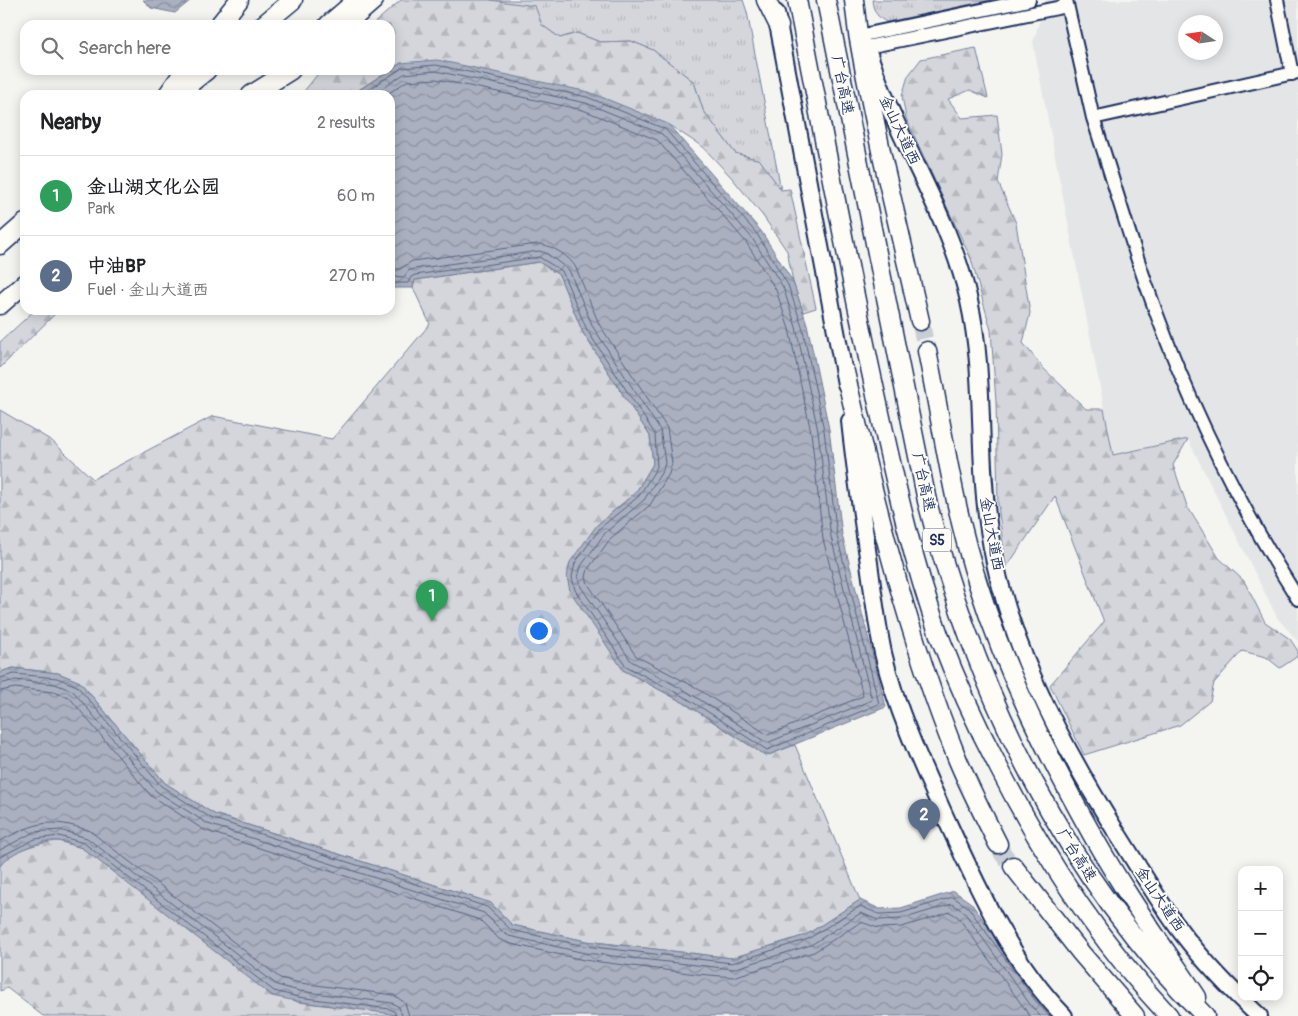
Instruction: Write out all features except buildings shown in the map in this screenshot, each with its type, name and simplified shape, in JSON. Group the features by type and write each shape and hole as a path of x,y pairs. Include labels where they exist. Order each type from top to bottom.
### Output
{"highway":[{"path":"223,20 239,0"},
{"path":"269,20 293,0"},
{"path":"334,20 357,0"},
{"path":"352,20 374,0"},
{"path":"766,0 779,26"},
{"name":"广台高速","path":"797,0 863,336 897,492 939,635 959,686 985,741 1028,823 1097,930 1136,979 1169,1016"},
{"name":"广台高速","path":"826,0 927,501 939,548 969,638 1013,739 1059,827 1083,868 1164,974 1205,1016"},
{"path":"853,1 878,136 920,321"},
{"path":"171,90 182,75"},
{"path":"182,90 201,75"},
{"path":"252,90 269,75"},
{"path":"259,90 283,75"},
{"path":"0,245 20,227"},
{"path":"0,305 20,288"},
{"path":"927,351 965,542 996,638 1049,752 1094,839 1210,1016"},
{"path":"845,372 894,571 918,646 957,758 998,844"},
{"path":"1013,866 1087,960 1135,1016"}],"main road":[{"path":"773,0 845,372 855,471 883,653 897,697 933,789 966,862 1004,936 1023,968 1064,1016"},
{"name":"金山大道西","path":"853,1 875,74 892,115 937,209 961,267 975,332 979,369 984,493 989,533 998,576 1011,621 1029,668 1068,751 1140,870 1197,952 1259,1016"}],"street":[{"path":"865,41 1029,0"},
{"path":"1093,118 1295,73 1277,0"},
{"path":"865,41 1066,3 1093,118 1146,284 1172,352 1223,465 1271,556 1298,598"}],"shaded area":[{"path":"1046,0 1298,0 1298,641 1278,619 1188,439 1113,455 1033,42"}],"green space":[{"path":"401,0 490,0 535,6 542,25 560,38 577,33 600,42 631,41 653,50 694,82 703,110 735,153 760,160 781,190 790,189 816,308 803,312 793,282 787,251 763,216 732,178 703,147 669,125 401,63 395,67 395,20 378,20"},
{"path":"490,0 743,0 747,12 781,190 760,161 735,153 703,110 694,82 653,50 631,41 600,42 577,33 560,38 518,10"},
{"path":"872,0 991,0 887,22 876,13"},
{"path":"976,48 988,98 970,90 948,99 962,118 997,115 1002,154 998,182 1016,223 1030,313 1023,343 1043,368 1086,409 1104,409 1113,455 1188,439 1173,465 1187,506 1219,558 1244,581 1265,622 1290,639 1298,651 1298,656 1280,668 1266,657 1242,651 1214,683 1210,701 1180,725 1084,755 1050,685 1104,622 1055,496 1006,568 998,505 996,402 991,330 971,259 906,118 902,96 908,76 921,59"},
{"path":"317,75 381,75 359,90 305,90"},
{"path":"539,262 559,275 583,333 650,436 653,464 636,492 597,525 623,670 686,704 766,756 795,745 860,900 806,935 732,958 586,941 512,925 491,903 214,814 165,783 80,682 58,673 13,668 3,671 0,675 0,410 52,441 93,479 213,416 332,439 430,324 413,288 415,280"},
{"path":"30,315 54,315 0,368 0,342"},
{"path":"58,841 82,848 297,1002 378,1011 402,1016 43,1016 7,988 0,991 0,866 18,851 42,843"}],"water":[{"path":"143,0 191,0 175,13 151,8"},
{"path":"437,60 589,92 668,124 761,231 793,282 807,324 829,429 842,535 886,707 766,756 686,704 623,670 570,591 567,577 570,562 597,525 636,492 653,464 650,436 583,333 559,275 539,262 415,280 413,288 395,288 395,90 359,90 382,75 395,75 395,67 401,63"},
{"path":"13,668 58,673 80,682 165,783 214,814 491,903 512,925 586,941 732,958 806,935 860,900 880,909 901,908 954,891 971,903 1038,997 1055,1016 402,1016 272,996 82,848 59,841 44,842 18,851 0,866 0,675 3,671"}],"tunnel":[{"path":"920,321 927,351"},
{"path":"998,844 1003,854 1013,866"}],"place":[{"name":"金山湖文化公园","path":"432,621"},
{"name":"中油BP","path":"924,840"}]}
